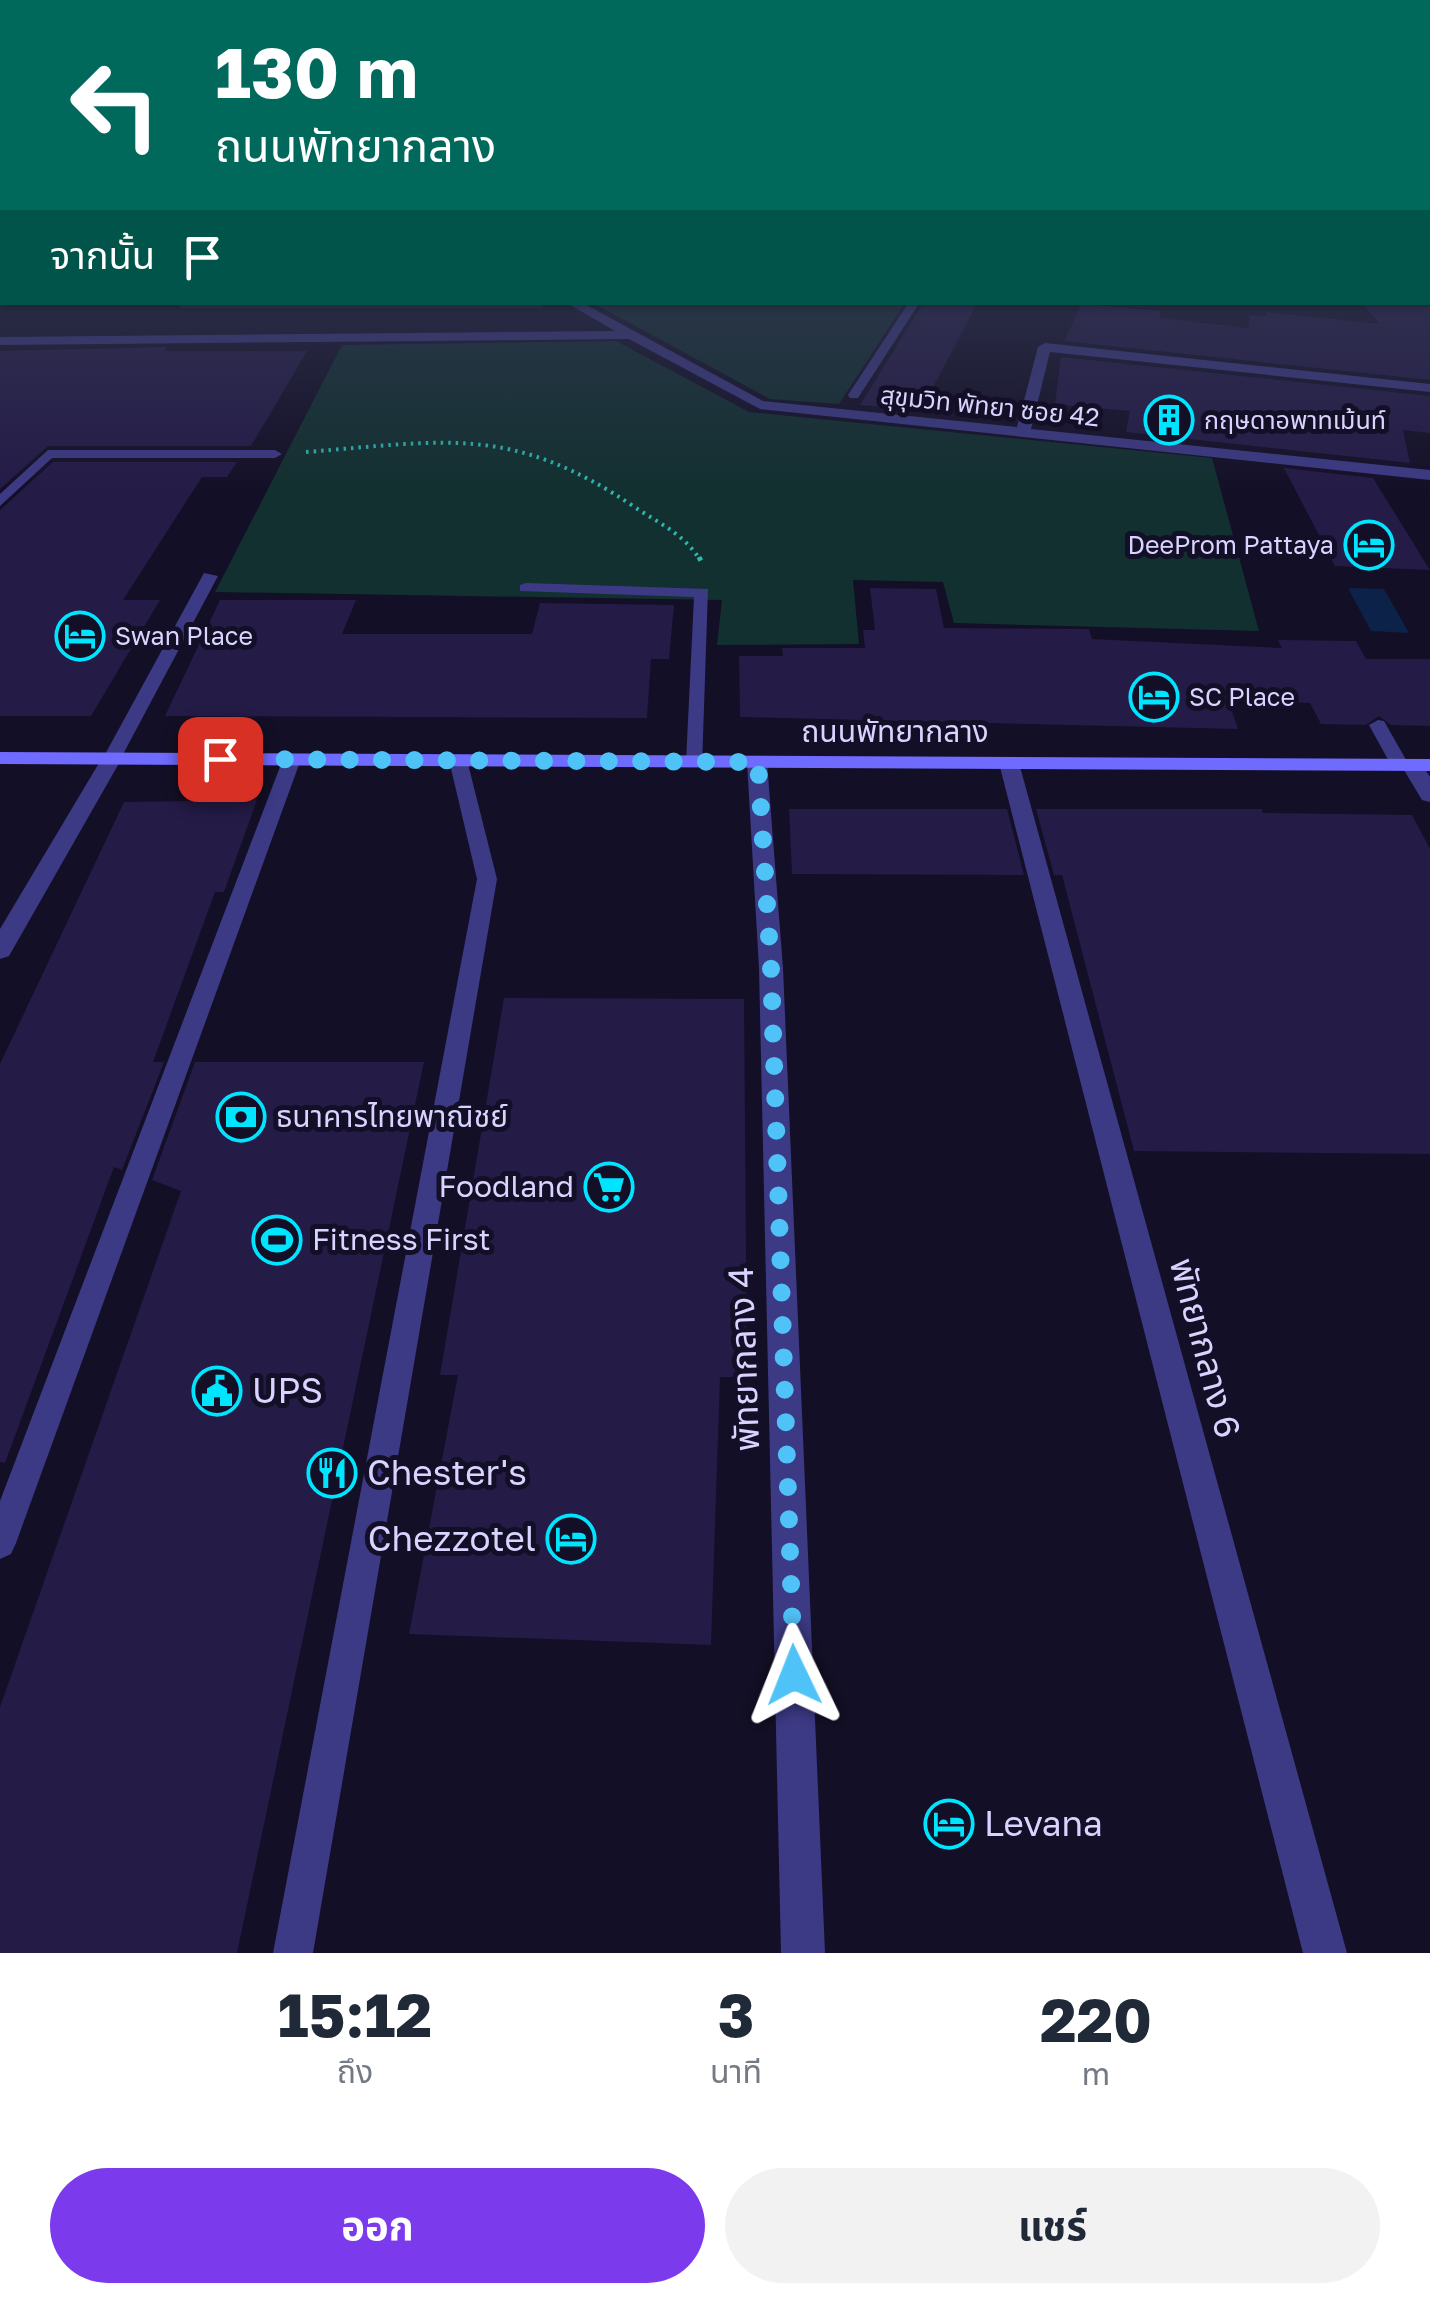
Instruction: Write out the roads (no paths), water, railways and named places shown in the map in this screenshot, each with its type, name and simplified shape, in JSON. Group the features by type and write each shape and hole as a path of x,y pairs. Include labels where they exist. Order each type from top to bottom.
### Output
{"main road":[{"name":"ถนนพัทยากลาง","path":"0,758 1414,765"}],"street":[{"name":"สุขุมวิท พัทยา ซอย 42","path":"590,312 760,405 1430,474"},
{"path":"0,341 634,335"},
{"path":"1023,432 1044,348 1430,388"},
{"path":"3,938 112,758"},
{"name":"พัทยากลาง 4","path":"758,762 771,968 803,1953"},
{"name":"พัทยากลาง 6","path":"1009,763 1324,1953"},
{"path":"1414,765 1430,794"}],"lane":[{"path":"854,395 909,312"},
{"path":"0,502 48,454 275,454"},
{"path":"112,758 210,576"},
{"path":"526,588 702,592 695,762"},
{"path":"1378,725 1414,765"},
{"path":"0,1543 292,759"},
{"path":"293,1953 486,879 458,760"}],"water":[{"path":"1348,588 1384,589 1409,633 1371,631"}],"place":[{"name":"กฤษดาอพาทเม้นท์","path":"1169,420"},
{"name":"DeeProm Pattaya","path":"1369,545"},
{"name":"Swan Place","path":"80,636"},
{"name":"SC Place","path":"1154,697"},
{"name":"ธนาคารไทยพาณิชย์","path":"241,1117"},
{"name":"Foodland","path":"609,1187"},
{"name":"Fitness First","path":"277,1240"},
{"name":"UPS","path":"217,1391"},
{"name":"Chester's","path":"332,1473"},
{"name":"Chezzotel","path":"571,1539"},
{"name":"Levana","path":"949,1824"}]}
